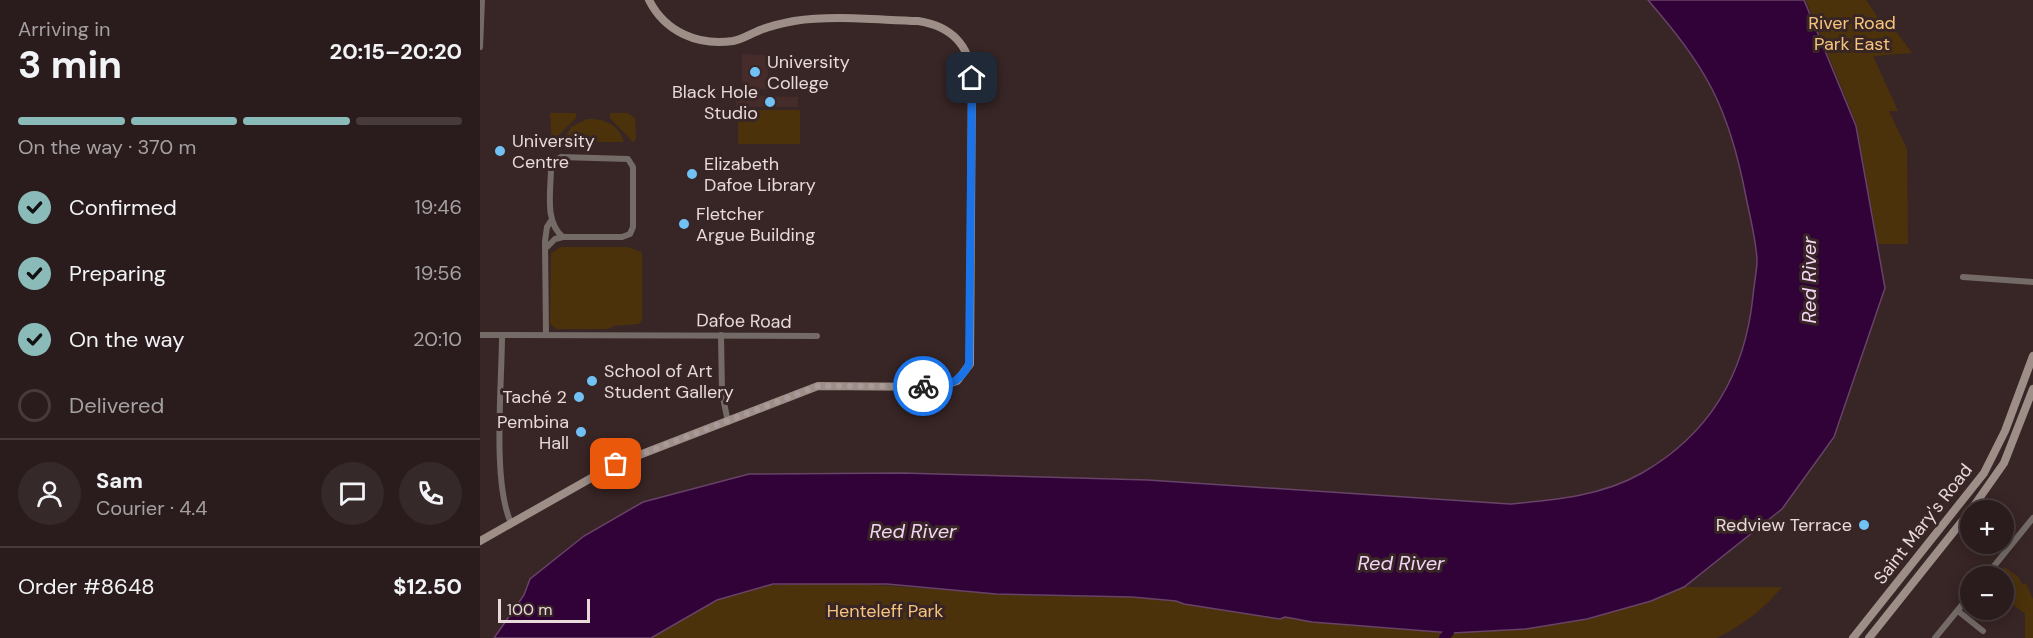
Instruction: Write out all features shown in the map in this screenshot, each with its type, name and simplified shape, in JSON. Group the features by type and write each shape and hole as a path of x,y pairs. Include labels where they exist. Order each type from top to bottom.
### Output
{"street":[{"path":"480,47 483,0"},
{"path":"480,541 616,464 818,386 939,387 957,381 965,373 971,355 972,78 968,57 957,38 934,23 814,20 781,24 733,41 708,41 694,39 669,27 657,15 649,0"},
{"path":"547,247 555,239 563,237 622,237 630,234 633,227 633,167 628,159 561,157 554,160 551,168 551,221 554,230 563,237"},
{"path":"546,335 547,227 551,221"},
{"path":"1963,277 2033,282"},
{"name":"Dafoe Road","path":"480,335 655,338 721,335 817,336"},
{"path":"502,335 501,483 505,508 511,523"},
{"path":"721,335 722,393 728,422"},
{"name":"Saint Mary's Road","path":"1852,638 1989,466 2031,365"},
{"name":"Saint Mary's Road","path":"1978,500 2004,463 2033,389"},
{"path":"1994,566 2033,518"},
{"name":"Saint Mary's Road","path":"1869,638 1960,524"},
{"path":"1929,543 1939,550"},
{"path":"1935,638 1960,608"},
{"path":"1958,611 1983,631"}],"shaded area":[{"name":"University College","path":"742,54 768,55 768,89 760,89 760,96 798,97 798,107 736,107 736,96 751,96 751,89 742,89"}],"green space":[{"name":"River Road Park East","path":"1806,0 1866,0 1883,25 1889,22 1912,53 1873,56 1898,111 1889,111 1907,149 1908,244 1878,244 1857,125"},
{"path":"738,110 800,110 800,144 738,144"},
{"path":"550,113 576,113 576,118 552,142"},
{"path":"610,113 628,113 635,118 636,139 633,142 610,118"},
{"path":"587,119 610,123 622,136 624,142 598,142 593,136 587,141 562,141 571,127"},
{"path":"561,247 627,247 642,252 642,320 639,324 614,326 608,329 557,329 550,324 551,253"},
{"path":"2014,574 2022,584 2026,584 2033,599 2033,638 2025,638 2025,614 2014,605"},
{"name":"Henteleff Park","path":"844,583 1036,596 1132,597 1176,601 1280,619 1285,617 1333,624 1452,633 1562,624 1639,604 1683,587 1782,587 1752,616 1716,638 641,638 657,627 748,586"}],"water":[{"name":"Red River","path":"1648,0 1804,0 1856,126 1885,288 1834,437 1782,509 1684,587 1651,601 1587,619 1526,629 1452,633 1312,622 1285,617 1280,619 1176,601 1132,597 996,594 887,584 773,584 717,600 651,638 494,638 524,595 530,579 584,536 643,502 749,474 902,473 1148,480 1510,504 1578,496 1611,487 1642,473 1687,440 1720,399 1742,351 1749,324 1757,260 1740,169 1718,102 1691,54"}],"waterway":[{"path":"1444,638 1449,632"}],"way so far":[{"path":"616,464 818,386 923,386"}],"place":[{"name":"University College","path":"755,72"},
{"name":"Black Hole Studio","path":"770,102"},
{"name":"University Centre","path":"500,151"},
{"name":"Elizabeth Dafoe Library","path":"692,174"},
{"name":"Fletcher Argue Building","path":"684,224"},
{"name":"School of Art Student Gallery","path":"592,381"},
{"name":"Taché 2","path":"579,397"},
{"name":"Pembina Hall","path":"581,432"},
{"name":"Redview Terrace","path":"1864,525"}],"route":[{"path":"923,386 946,386 957,381 965,373 971,355 972,78"}]}
